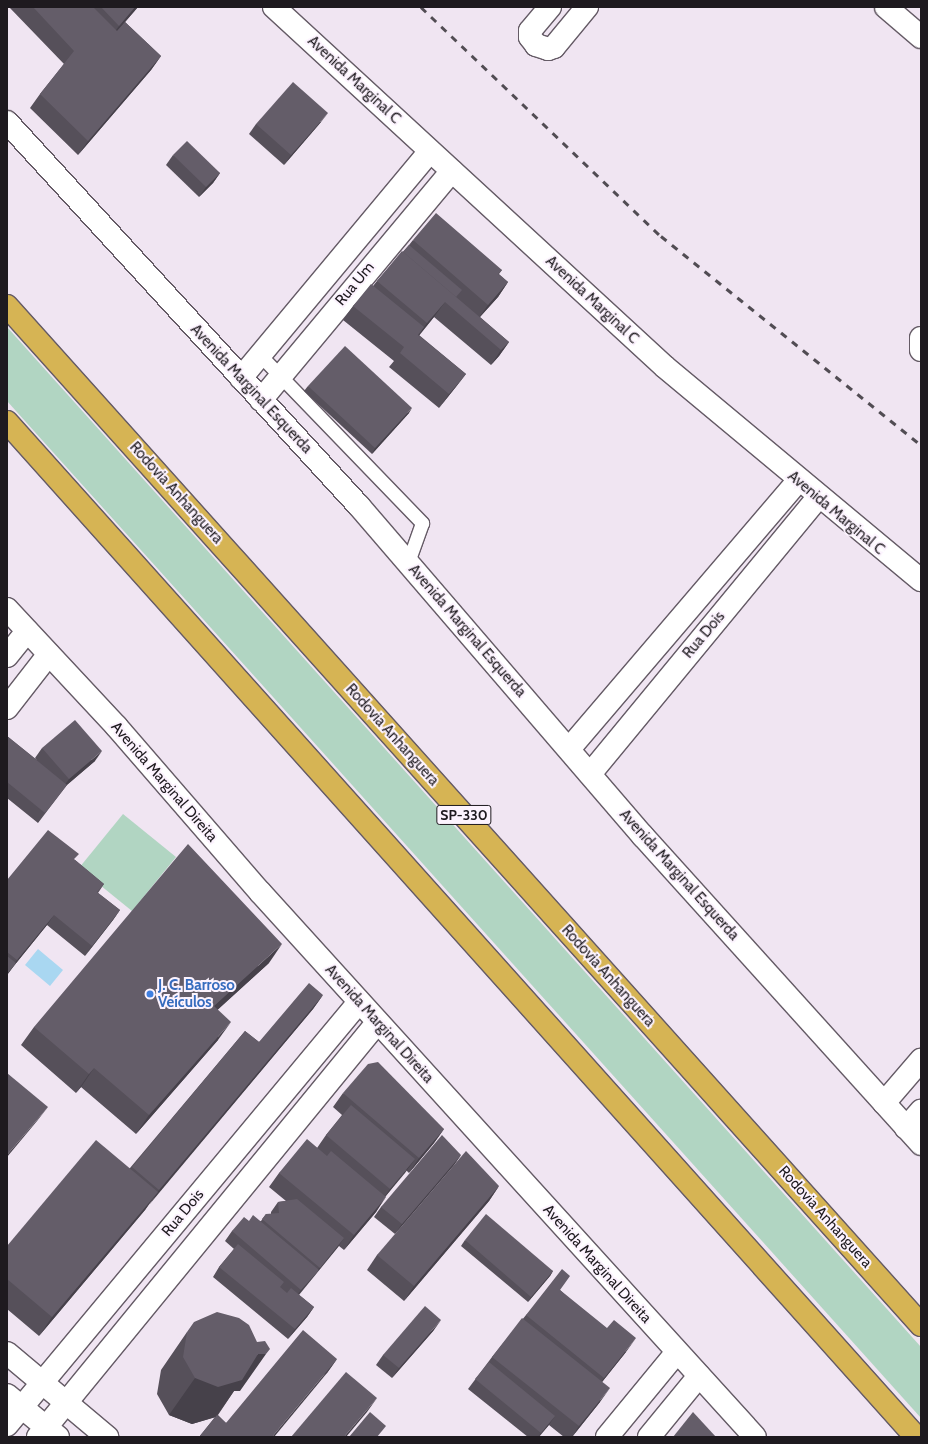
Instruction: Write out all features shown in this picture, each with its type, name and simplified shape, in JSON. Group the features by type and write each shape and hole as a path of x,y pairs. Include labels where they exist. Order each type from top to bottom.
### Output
{"highway":[{"name":"Rodovia Anhanguera","path":"7,306 921,1325"},
{"path":"7,422 916,1437"}],"street":[{"name":"Avenida Marginal C","path":"274,7 665,367 818,497 921,580"},
{"path":"550,7 530,31 530,37 536,45 548,49 554,47 587,7"},
{"path":"886,7 921,37"},
{"name":"Avenida Marginal Esquerda","path":"7,122 408,562 590,774 921,1144"},
{"name":"Rua Um","path":"241,378 259,354 430,151"},
{"name":"Rua Um","path":"261,400 452,171"},
{"path":"921,338 921,350"},
{"name":"Rua Dois","path":"569,749 798,480"},
{"name":"Rua Dois","path":"590,774 818,497"},
{"name":"Avenida Marginal Direita","path":"7,609 49,654 377,1023 754,1437"},
{"path":"7,656 27,631"},
{"path":"7,708 49,654"},
{"name":"Rua Dois","path":"7,1425 14,1401 42,1383 359,1002"},
{"name":"Rua Dois","path":"47,1434 66,1403 377,1023"},
{"path":"884,1103 921,1060"},
{"path":"906,1128 921,1111"},
{"path":"607,1437 677,1352"},
{"path":"7,1353 107,1437"},
{"path":"649,1437 699,1376"},
{"path":"14,1401 47,1434"}],"lane":[{"path":"259,354 422,523 408,562"}],"green space":[{"path":"7,327 921,1347 921,1418 7,401"},
{"path":"123,814 176,857 132,911 79,868"}],"water":[{"path":"38,949 63,970 50,986 25,965"}],"building":[{"path":"33,7 93,7 117,31 125,22 161,56 88,141 40,94 74,51"},
{"path":"101,7 135,7 119,26"},
{"path":"293,82 328,113 291,155 256,124"},
{"path":"187,141 220,173 206,187 173,155"},
{"path":"436,213 502,270 498,274 508,282 488,305 413,240"},
{"path":"409,245 462,290 456,297 403,252"},
{"path":"402,251 509,342 501,350 445,302 427,323 377,281"},
{"path":"371,284 424,327 418,335 466,374 449,394 400,353 404,347 353,306"},
{"path":"345,346 412,408 375,448 308,386"},
{"path":"75,720 102,751 69,779 42,748"},
{"path":"7,736 67,785 45,813 7,782"},
{"path":"48,830 79,854 74,859 104,884 97,892 120,910 92,946 54,915 17,960 7,952 7,880"},
{"name":"J. C. Barroso Veículos","path":"188,844 282,944 214,1006 231,1022 149,1115 94,1068 89,1074 34,1027"},
{"path":"7,956 16,963 7,974"},
{"path":"309,983 323,995 159,1190 132,1167 245,1031 259,1042"},
{"path":"378,1062 444,1129 419,1158 343,1093 368,1064"},
{"path":"7,1073 48,1107 7,1155"},
{"path":"351,1105 415,1159 390,1189 326,1135"},
{"path":"442,1135 461,1155 402,1224 381,1207"},
{"path":"307,1139 327,1156 331,1151 386,1197 354,1235 279,1173"},
{"path":"96,1140 158,1192 52,1317 7,1279 7,1246"},
{"path":"466,1151 499,1186 414,1286 377,1255"},
{"path":"297,1199 344,1238 320,1268 262,1219 266,1214 279,1213 278,1202"},
{"path":"486,1214 553,1271 531,1297 465,1240"},
{"path":"253,1215 319,1270 301,1290 232,1231 244,1217 249,1221"},
{"path":"238,1244 284,1282 280,1287 287,1293 291,1288 314,1307 295,1329 219,1267"},
{"path":"562,1269 570,1276 560,1290 607,1328 614,1320 636,1338 604,1378 526,1315"},
{"path":"425,1306 441,1320 399,1368 383,1355"},
{"path":"217,1312 239,1318 249,1325 257,1342 265,1341 270,1349 266,1354 258,1354 242,1380 218,1387 195,1378 183,1357 187,1332 194,1322"},
{"path":"522,1318 610,1388 579,1426 492,1357"},
{"path":"303,1330 337,1359 272,1437 199,1437 217,1415 226,1423"},
{"path":"489,1362 555,1416 541,1433 475,1379"},
{"path":"346,1372 377,1398 344,1437 291,1437"},
{"path":"370,1412 386,1426 377,1437 349,1437"},
{"path":"693,1412 716,1437 673,1437"}],"railway":[{"path":"421,7 661,236 921,445"}],"place":[{"name":"J. C. Barroso Veículos","path":"150,994"}]}
